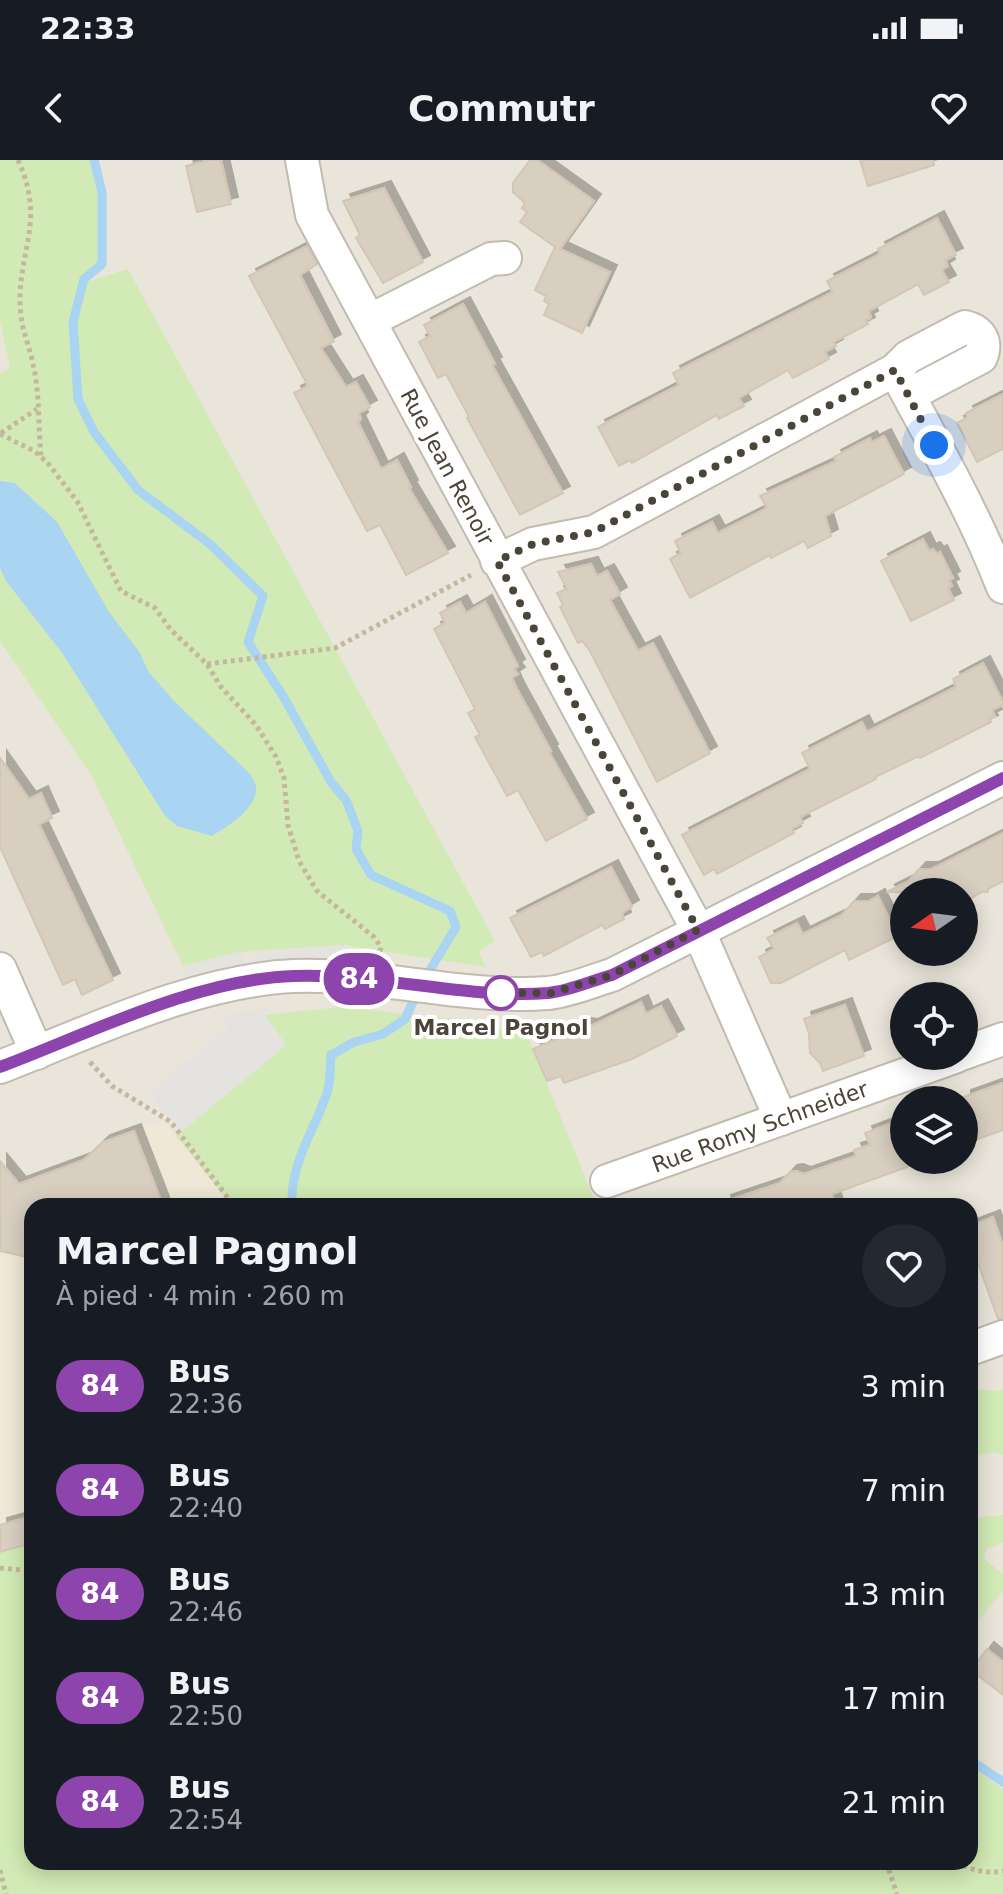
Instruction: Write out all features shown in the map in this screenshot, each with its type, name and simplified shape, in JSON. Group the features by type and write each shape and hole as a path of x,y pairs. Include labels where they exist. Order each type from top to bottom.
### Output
{"street":[{"name":"Rue Jean Renoir","path":"302,160 312,215 698,930 781,1119"},
{"path":"371,320 491,259 505,258"},
{"path":"497,561 533,544 594,532 902,383 986,545 1003,587"},
{"path":"0,1067 130,1016 218,987 293,976 490,993 551,993 612,975 1003,778"},
{"path":"0,969 37,1053"},
{"path":"978,1048 1003,1039"},
{"name":"Rue Romy Schneider","path":"607,1181 918,1070"},
{"path":"978,1346 1003,1337"}],"path":[{"path":"18,160 29,185 32,213 20,297 21,316 34,365 41,457"},
{"path":"37,409 0,434 41,457 77,501 121,591 155,608 171,630 207,664 221,687 256,725 276,757 284,778 293,846 309,878 317,891 374,937 404,984"},
{"path":"207,664 335,648 497,561"},
{"path":"70,1040 112,1086 171,1122 228,1198"},
{"path":"0,1568 24,1570"},
{"path":"0,1870 6,1894"},
{"path":"889,1870 897,1894"},
{"path":"972,1870 989,1873 1003,1871"}],"shaded area":[{"path":"0,160 1003,160 1003,1894 0,1894"},
{"path":"345,945 358,979 268,980 253,951"},
{"path":"240,952 256,982 193,995 183,966"},
{"path":"265,1008 265,1015 286,1045 181,1132 149,1092 228,1027 224,1015"},
{"path":"163,1120 226,1198 24,1198 24,1518 0,1524 0,1182 13,1197 37,1178 59,1169 63,1178 102,1151 99,1144"}],"green space":[{"path":"0,160 97,160 104,197 104,267 89,281 128,269 495,941 479,951 485,967 345,945 240,952 183,966 91,775 0,641 0,374 10,368 0,320"},
{"path":"338,1007 476,1021 476,1030 525,1030 594,1198 226,1198 176,1136 286,1045 265,1015"},
{"path":"1003,1388 1003,1455 993,1452 978,1456 978,1390 1001,1391"},
{"path":"1003,1515 1003,1543 986,1549 984,1559 1003,1574 1003,1591 978,1621 978,1517"},
{"path":"0,1530 24,1535 24,1870 978,1870 978,1771 1003,1789 1003,1894 0,1894"}],"water":[{"path":"0,481 15,483 57,522 109,612 140,653 148,671 173,700 250,774 256,786 252,802 241,816 212,836 177,826 165,816 63,654 6,581 0,568"}],"building":[{"path":"221,160 231,204 197,212 186,166"},
{"path":"530,160 537,160 594,201 560,249 610,272 582,333 544,315 549,304 544,301 546,296 535,290 555,247 520,222 527,212 522,208 525,203 513,192 513,183"},
{"path":"860,160 933,160 934,165 868,186"},
{"path":"384,188 423,262 383,283 356,238 360,235 343,201"},
{"path":"937,218 956,255 945,260 948,266 942,270 949,282 924,295 918,284 869,311 871,318 866,320 868,324 834,342 836,346 825,352 829,359 793,378 788,370 739,398 744,406 719,419 717,415 632,463 630,460 619,466 598,427 679,385 673,373 833,292 827,281 880,254 878,249"},
{"path":"307,246 317,264 300,275 334,341 321,348 346,387 356,382 370,407 359,413 361,419 358,422 381,469 397,460 409,488 448,553 406,575 380,525 367,531 294,393 308,386 249,276"},
{"path":"463,304 495,364 492,365 563,493 520,515 446,374 438,378 419,342 430,336 424,325"},
{"path":"1003,394 1003,449 977,462 957,423 968,417 966,413"},
{"path":"884,436 904,474 825,516 831,536 808,548 804,541 771,558 770,555 690,598 670,559 681,553 675,541 712,522 718,533 767,508 760,496 836,461 834,457 870,438 872,442"},
{"path":"923,539 929,551 940,552 953,578 949,580 952,586 948,588 954,600 911,621 881,561"},
{"path":"591,564 597,576 607,571 620,594 610,600 638,651 653,643 710,753 657,782 590,651 582,641 578,643 560,607 563,605 557,593 567,589 558,572"},
{"path":"460,602 466,613 485,602 518,666 514,669 518,674 512,678 517,689 587,819 546,841 518,790 507,796 475,737 480,735 468,713 475,709 434,629 445,623 440,613"},
{"path":"983,663 1003,702 1003,705 992,710 995,716 989,719 991,722 875,777 800,817 803,823 792,829 794,833 717,874 714,869 704,875 682,835 810,769 802,753 862,722 867,732 956,687 953,679"},
{"path":"0,758 29,799 41,793 52,818 39,824 113,980 82,995 75,979 63,985 0,847"},
{"path":"1003,833 1003,881 988,889 988,892 978,894 978,878 912,878 919,869 932,869"},
{"path":"611,867 632,907 622,913 624,919 605,929 602,925 544,956 542,952 531,957 510,918"},
{"path":"878,896 890,920 890,940 849,960 845,950 781,983 771,983 759,957 774,949 767,938 797,923 803,934 842,915 854,901 869,901"},
{"path":"641,1002 646,1014 661,1006 677,1036 632,1059 564,1083 561,1076 547,1081 533,1049 565,1036 578,1024 591,1026"},
{"path":"845,1005 864,1056 823,1071 810,1053 804,1019"},
{"path":"1003,1083 1003,1130 978,1139 978,1092"},
{"path":"890,1124 890,1173 832,1194 833,1198 736,1198 780,1183 790,1172 804,1174 856,1156 854,1150 870,1145 865,1133"},
{"path":"134,1131 160,1198 24,1198 24,1256 0,1251 0,1161 19,1184 84,1160 103,1142"},
{"path":"993,1217 1003,1246 1003,1318 998,1319 978,1263 978,1223"},
{"path":"24,1518 24,1545 0,1552 0,1525"},
{"path":"987,1649 1003,1662 1003,1695 978,1675 978,1661"}],"waterway":[{"path":"94,160 102,192 102,264 84,279 73,322 78,399 94,432 138,490 210,544 263,596 248,642 283,696 331,782 346,800 358,831 356,849 371,875 450,911 456,927 424,980"},
{"path":"292,1198 299,1161 328,1088 331,1055 354,1042 383,1034 405,1019 417,993"},
{"path":"978,1765 1003,1782"}],"bus line":[{"name":"84","path":"0,1067 130,1016 213,988 293,976 490,993 551,993 612,975 1003,778"}],"place":[{"name":"Marcel Pagnol","path":"501,993"}],"route":[{"path":"501,993 490,993 551,993 612,975 698,930 497,561 533,544 594,532 895,370 934,445"}]}
